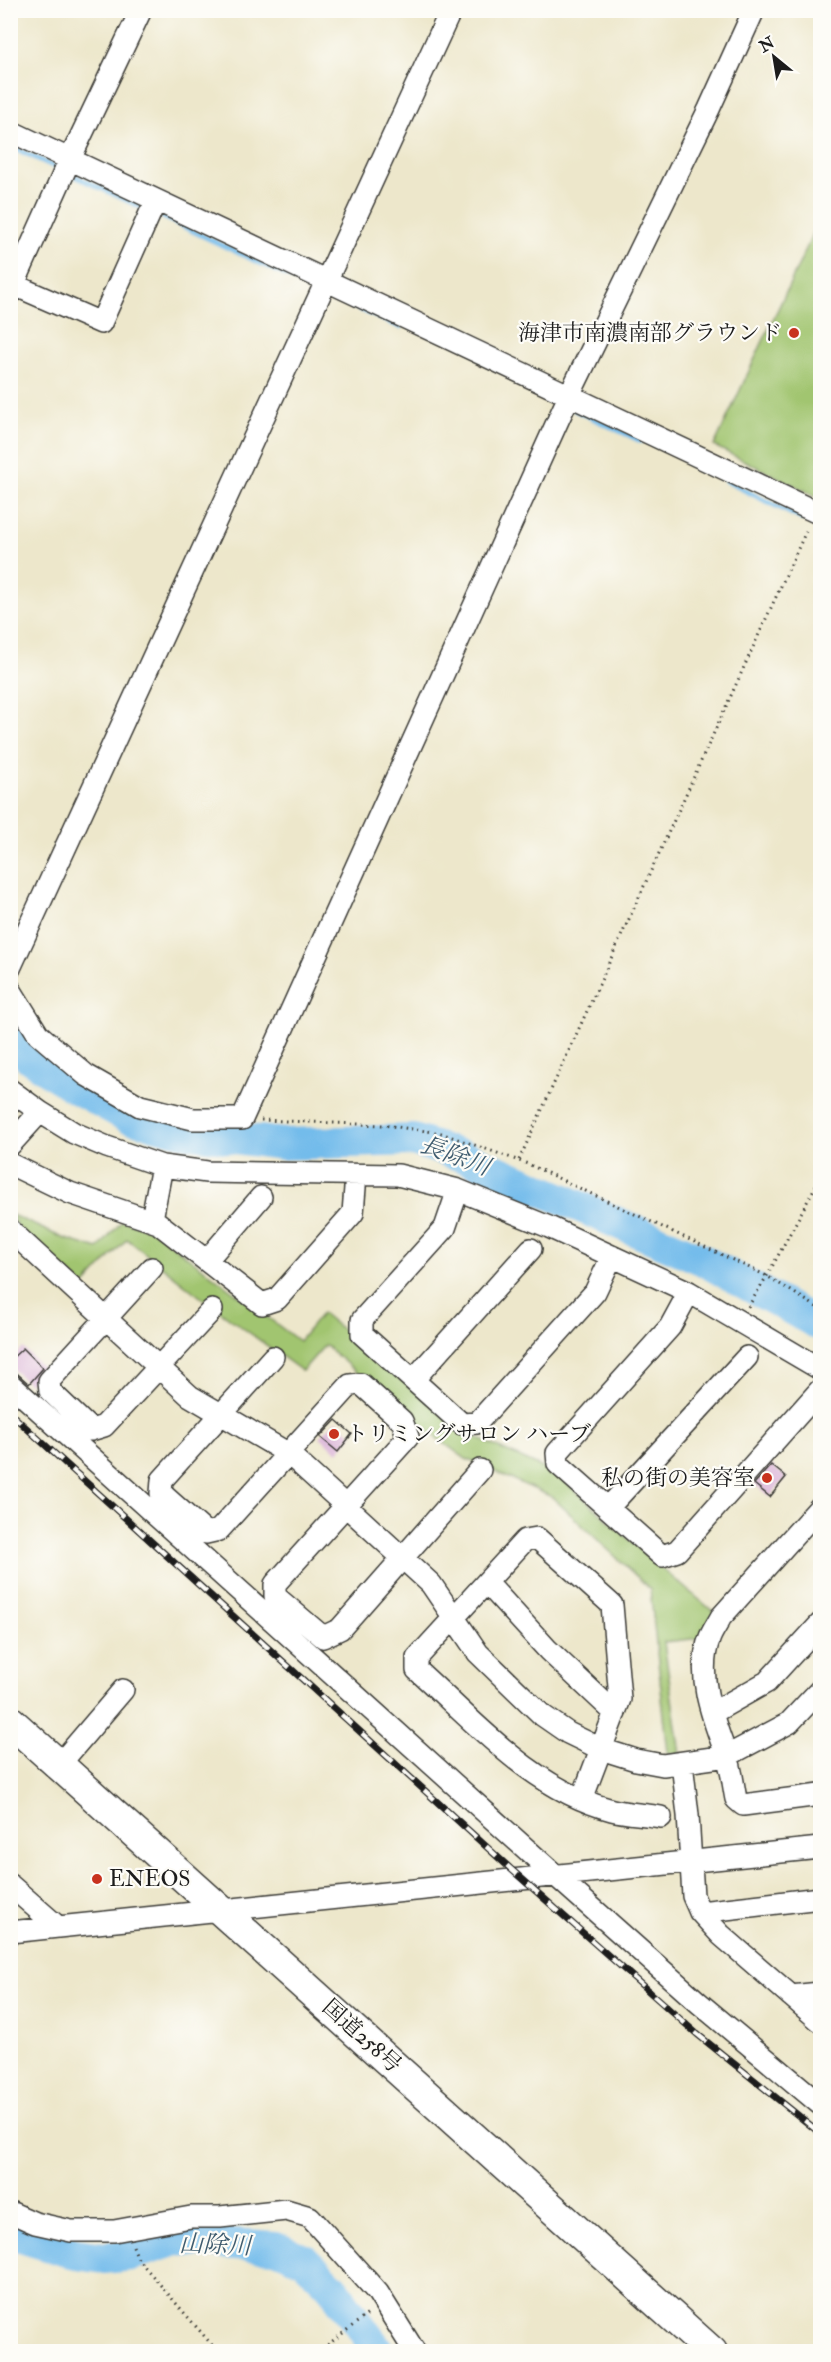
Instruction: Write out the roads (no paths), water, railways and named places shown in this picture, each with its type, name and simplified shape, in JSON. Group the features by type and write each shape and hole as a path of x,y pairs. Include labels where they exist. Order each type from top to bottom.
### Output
{"highway":[{"name":"国道258号","path":"10,1721 712,2352"}],"street":[{"path":"141,10 70,159 12,289 101,323 156,200"},
{"path":"10,968 451,10"},
{"path":"10,989 38,1034 86,1075 140,1106 193,1119 242,1119 569,396 709,109 754,10"},
{"path":"10,131 818,512"},
{"path":"10,1090 74,1133 162,1166 207,1172 398,1175 458,1190 612,1256 689,1292 820,1369"},
{"path":"10,1145 40,1112"},
{"path":"10,1164 70,1193 111,1209 152,1220 262,1304 277,1299 353,1213 356,1175"},
{"path":"152,1220 162,1166"},
{"path":"458,1190 445,1228 362,1320 362,1334 462,1424 477,1423 595,1292 612,1256"},
{"path":"207,1260 261,1197"},
{"path":"10,1230 190,1396 289,1455 404,1558 431,1584 477,1653 542,1715 567,1733 601,1749 636,1760 663,1764 727,1756 789,1723 820,1690"},
{"path":"414,1379 531,1249"},
{"path":"152,1268 49,1381 50,1391 91,1430 104,1426 212,1310"},
{"path":"689,1292 670,1328 557,1453 558,1464 662,1556 677,1551 820,1390"},
{"path":"273,1357 162,1480 161,1493 206,1533 219,1530 351,1385 361,1384 402,1421 408,1437 275,1584 274,1596 323,1637 340,1629 480,1470"},
{"path":"608,1508 747,1357"},
{"path":"10,1384 555,1875 699,2003 820,2104"},
{"path":"820,1506 722,1617 710,1638 705,1659 706,1681 712,1713 727,1756 736,1799 743,1805 820,1795"},
{"path":"582,1799 620,1699 612,1605 537,1538 525,1540 417,1658 417,1670 512,1756 547,1782 582,1799 612,1810 662,1817"},
{"path":"487,1583 548,1650 615,1713"},
{"path":"712,1713 767,1682 820,1624"},
{"path":"59,1765 123,1690"},
{"path":"682,1763 693,1896 700,1912 721,1935 820,2021"},
{"path":"10,1932 820,1848"},
{"path":"10,1885 58,1927"},
{"path":"700,1912 820,1898"},
{"path":"791,1996 820,1993"},
{"path":"10,2212 35,2223 71,2231 114,2231 191,2217 220,2217 286,2211 310,2217 335,2242 385,2303 415,2352"}],"waterway":[{"path":"10,146 59,169"},
{"path":"75,176 145,209"},
{"path":"163,217 306,285"},
{"path":"328,295 400,327"},
{"path":"542,394 556,401"},
{"path":"575,410 641,441"},
{"path":"726,481 802,519"},
{"name":"長除川","path":"10,1038 31,1059 72,1086 128,1117 185,1132 283,1144 413,1140 465,1157 701,1259 820,1325"},
{"path":"46,1083 55,1075"},
{"path":"10,1124 16,1118"},
{"name":"山除川","path":"10,2231 27,2239 76,2254 104,2258 131,2255 176,2240 276,2247 305,2260 332,2287 379,2352"},
{"path":"361,2352 372,2342"}],"railway":[{"path":"10,1413 512,1870 697,2034 820,2133"}],"place":[{"name":"海津市南濃南部グラウンド","path":"794,333"},
{"name":"トリミングサロン ハーブ","path":"334,1434"},
{"name":"私の街の美容室","path":"767,1478"},
{"name":"ENEOS","path":"97,1879"}]}
